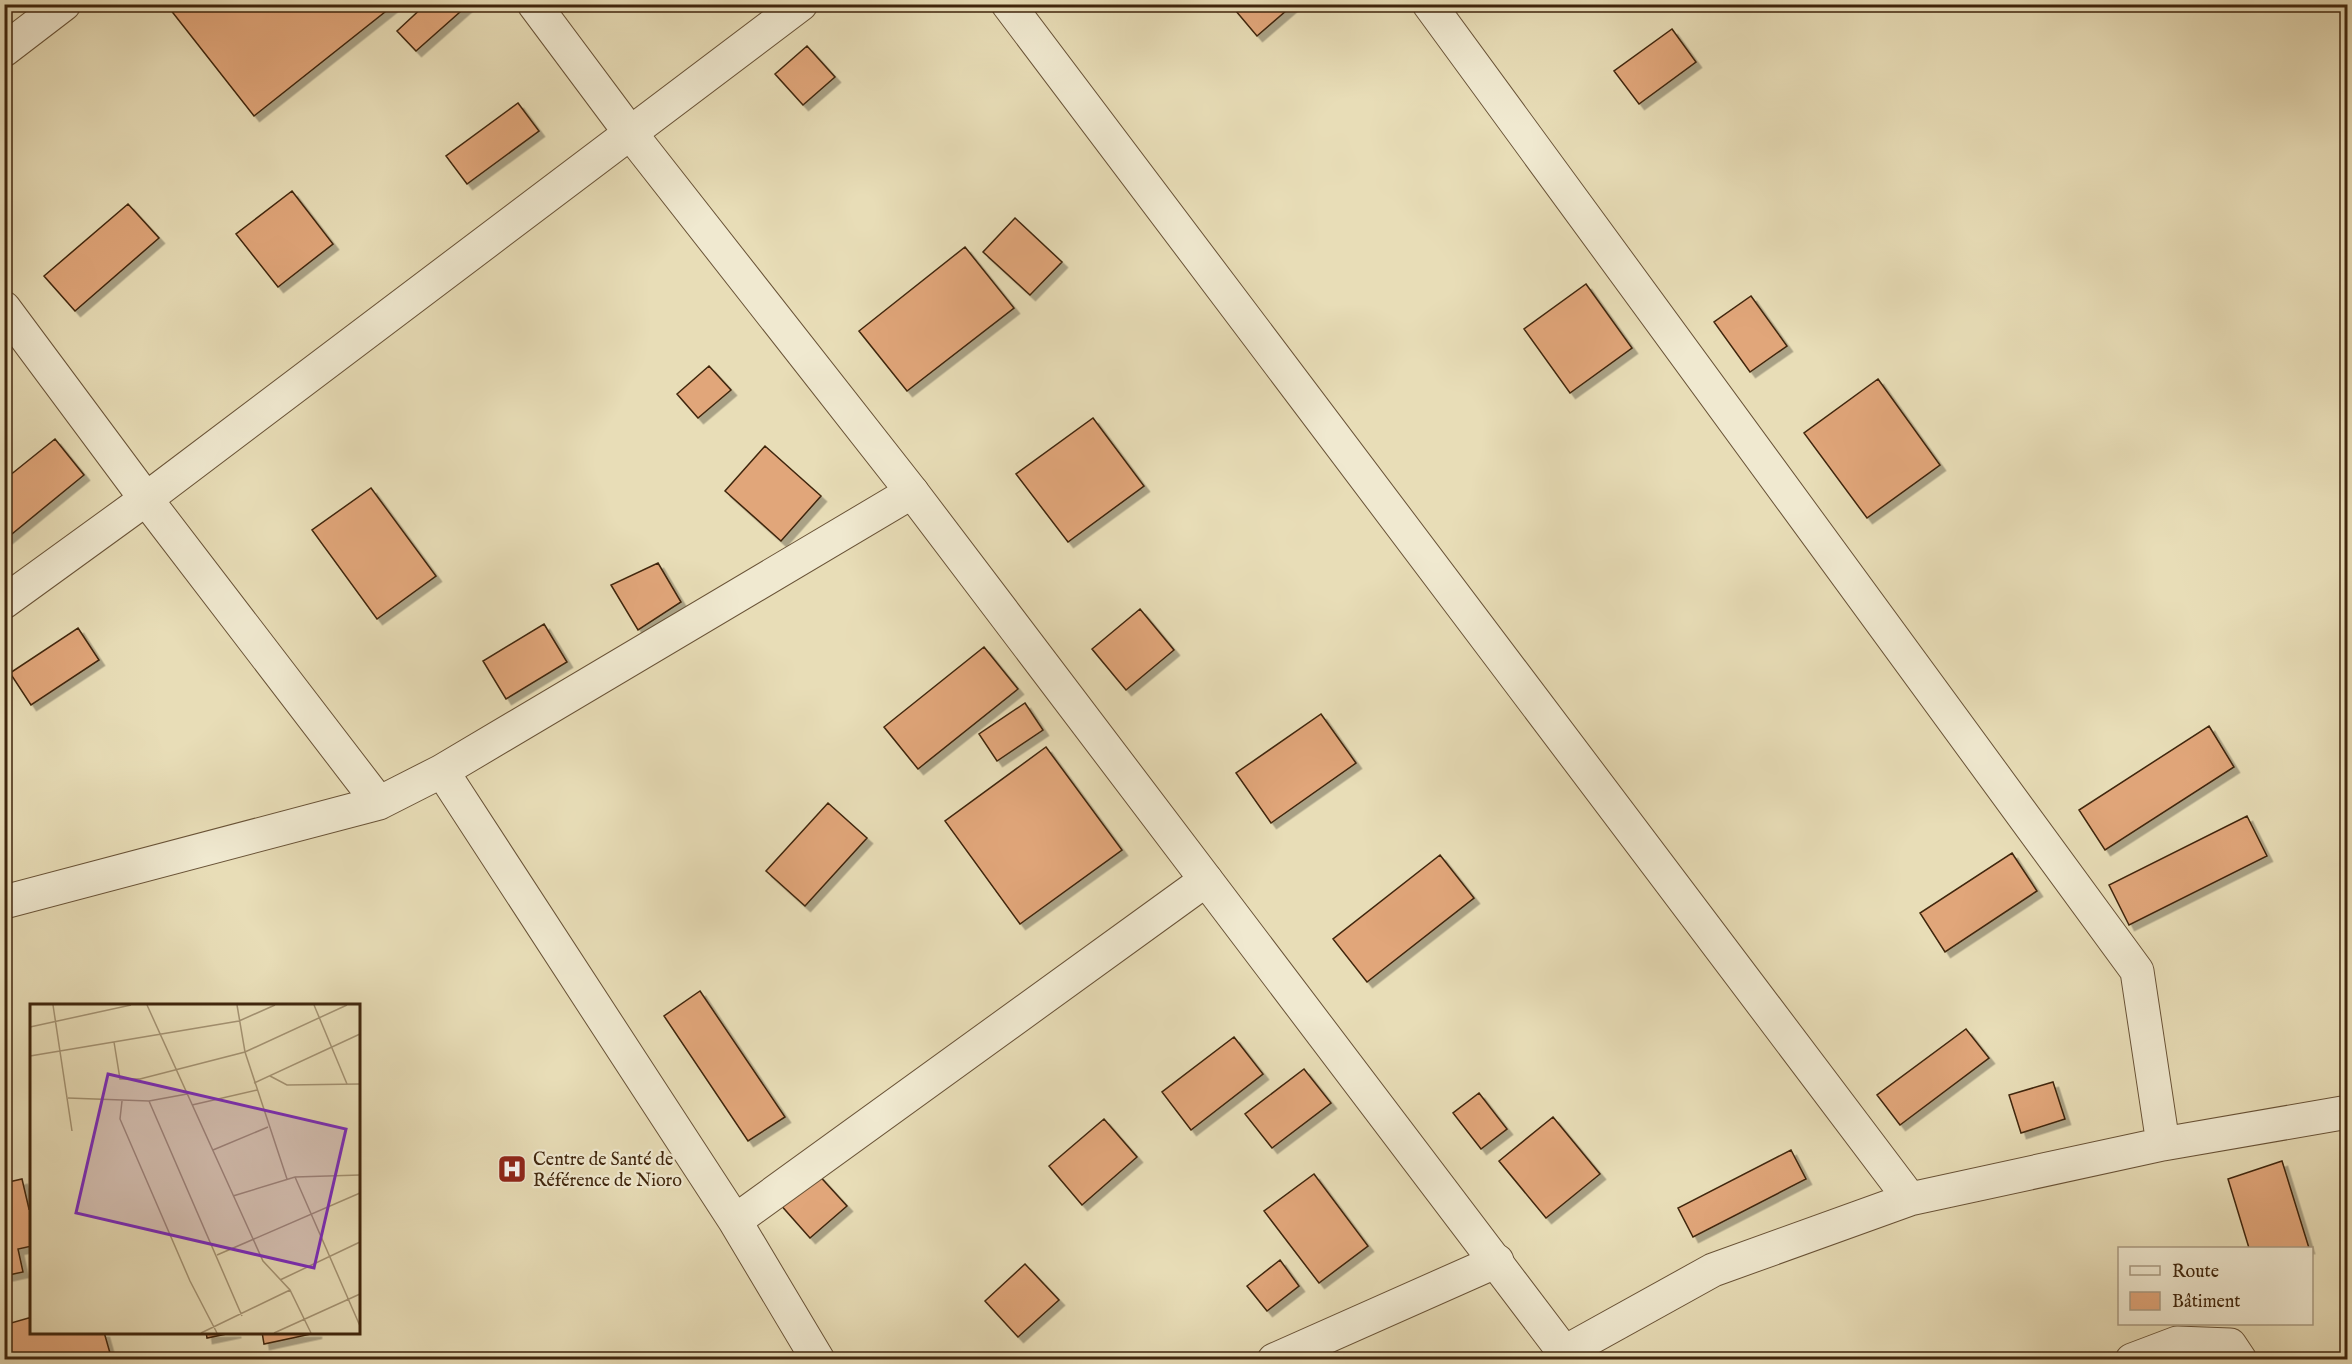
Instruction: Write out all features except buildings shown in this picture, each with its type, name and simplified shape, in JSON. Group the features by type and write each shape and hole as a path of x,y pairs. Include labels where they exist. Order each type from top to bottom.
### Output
{"street":[{"path":"4,50 64,4"},
{"path":"534,4 631,134 912,492 1567,1356 1713,1270 1910,1199 2163,1144 2348,1112"},
{"path":"4,602 146,499 801,4"},
{"path":"1008,4 1910,1199"},
{"path":"1429,4 2137,971 2163,1144"},
{"path":"4,308 146,499 379,803"},
{"path":"4,902 379,803 442,771 912,492"},
{"path":"442,771 735,1221 818,1359"},
{"path":"735,1221 1206,880"},
{"path":"1274,1359 1497,1261"},
{"path":"2132,1359 2177,1343 2230,1345 2240,1359"}],"place":[{"name":"Centre de Santé de Référence de Nioro","path":"512,1169"}]}
